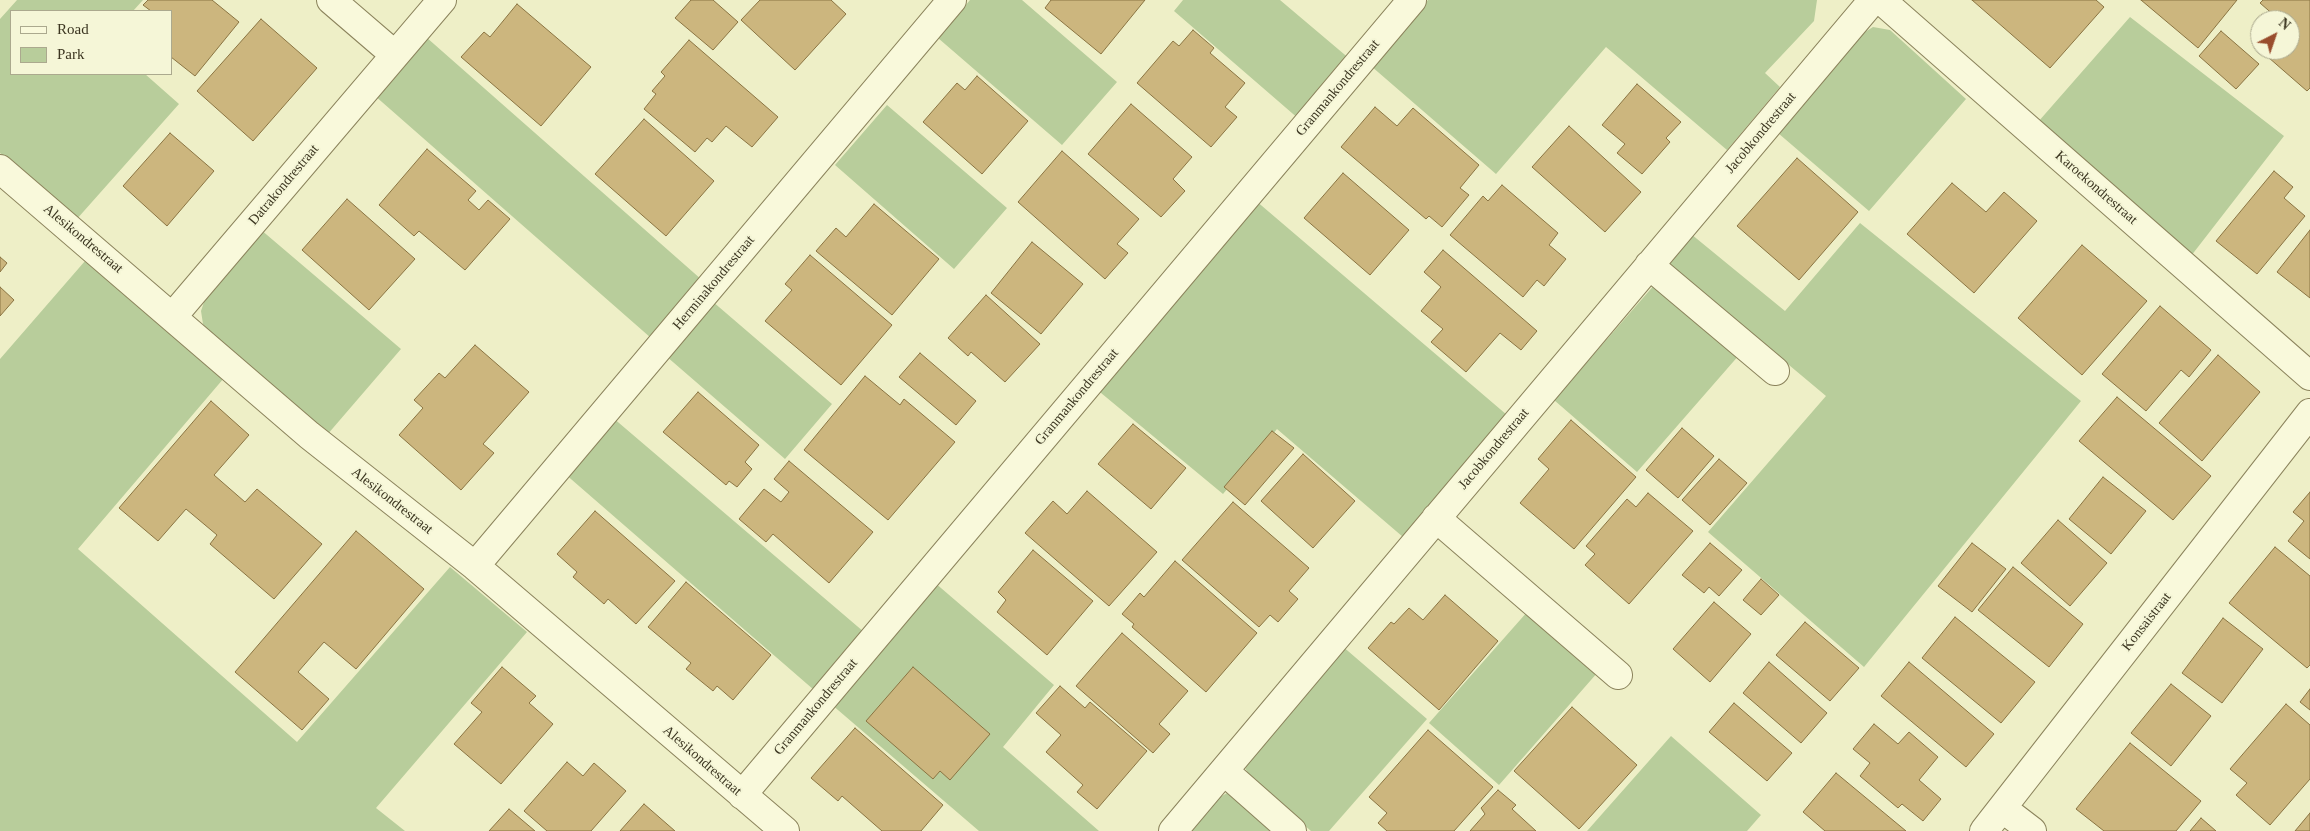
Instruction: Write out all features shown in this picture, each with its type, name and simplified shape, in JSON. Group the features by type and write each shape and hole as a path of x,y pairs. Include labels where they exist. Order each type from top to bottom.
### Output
{"street":[{"path":"331,0 395,55"},
{"name":"Datrakondrestraat","path":"173,316 442,0"},
{"name":"Herminakondrestraat","path":"475,566 952,0"},
{"name":"Granmankondrestraat","path":"742,795 1412,0"},
{"name":"Jacobkondrestraat","path":"1173,831 1873,0"},
{"name":"Karoekondrestraat","path":"1881,0 2310,376"},
{"name":"Alesikondrestraat","path":"0,169 173,316 309,436 475,566 785,831"},
{"path":"1649,265 1775,371"},
{"name":"Konsaistraat","path":"1984,831 2310,412"},
{"path":"1436,518 1618,675"},
{"path":"1224,771 1292,831"},
{"path":"2002,808 2032,831"}],"green space":[{"path":"17,0 143,0 134,10 10,10 10,75 146,75 179,104 76,220 0,153 0,19"},
{"path":"970,0 1022,0 1117,82 1062,145 938,38"},
{"path":"1183,0 1280,0 1351,60 1300,120 1174,11"},
{"path":"1428,0 1817,0 1814,21 1765,73 1780,87 1727,150 1606,47 1496,174 1371,66"},
{"path":"2130,17 2284,136 2191,256 2038,122"},
{"path":"1873,27 1890,30 1966,99 1869,211 1778,133 1857,37"},
{"path":"426,37 702,280 651,338 374,95"},
{"path":"887,105 1007,208 954,269 835,165"},
{"path":"1255,200 1507,415 1403,537 1277,429 1223,494 1095,388"},
{"path":"1860,223 2081,401 1864,667 1708,532 1826,396 1666,262 1691,234 1785,311"},
{"path":"260,229 401,349 327,435 212,336 203,324 201,311 206,296"},
{"path":"85,261 224,378 78,549 297,742 450,567 527,632 376,808 405,831 0,831 0,359"},
{"path":"1656,283 1740,354 1637,472 1554,400"},
{"path":"712,301 832,404 785,459 666,356"},
{"path":"612,417 864,632 814,690 564,473"},
{"path":"934,582 1054,685 1003,747 1099,831 979,831 831,704"},
{"path":"1528,611 1598,672 1499,785 1429,723"},
{"path":"1341,645 1427,719 1329,831 1311,831 1250,777 1244,766"},
{"path":"1671,736 1761,815 1747,831 1587,831"},
{"path":"1227,793 1241,795 1281,831 1184,831 1215,800"}],"building":[{"path":"148,0 212,0 239,22 195,76 172,58 172,10 150,10 143,5"},
{"path":"691,0 713,0 738,22 713,50 675,18"},
{"path":"760,0 831,0 846,14 795,70 741,20"},
{"path":"1051,0 1145,0 1101,54 1045,8"},
{"path":"1972,0 2096,0 2104,7 2050,68"},
{"path":"2141,0 2237,0 2198,48"},
{"path":"2263,0 2310,0 2310,88 2307,91 2271,60 2300,60 2300,10 2268,10 2260,3"},
{"path":"517,4 591,67 541,126 461,57 484,32 490,37"},
{"path":"261,19 317,68 253,141 197,91"},
{"path":"1193,30 1214,48 1210,53 1245,83 1225,107 1237,117 1211,147 1137,83 1173,41 1179,46"},
{"path":"2221,31 2250,56 2250,60 2254,60 2259,64 2236,89 2199,56"},
{"path":"689,40 778,117 752,147 726,126 712,142 707,138 695,152 644,109 656,94 652,91 665,76 661,72"},
{"path":"977,76 1028,121 982,174 923,122 957,83 965,90"},
{"path":"1637,84 1681,122 1666,138 1670,142 1642,174 1617,153 1625,144 1602,125"},
{"path":"1131,104 1192,157 1173,179 1185,191 1161,217 1088,154"},
{"path":"1375,107 1397,126 1413,108 1479,165 1460,188 1469,195 1442,227 1429,216 1426,219 1341,147"},
{"path":"644,119 714,181 666,236 595,174"},
{"path":"1569,126 1641,192 1605,232 1532,167"},
{"path":"170,133 214,171 167,226 123,186"},
{"path":"427,149 476,191 468,200 479,210 488,200 510,219 465,270 419,231 414,236 379,205"},
{"path":"1062,151 1139,219 1117,244 1128,253 1105,279 1018,202"},
{"path":"1797,158 1858,212 1799,280 1737,226"},
{"path":"2274,171 2293,187 2284,198 2305,216 2257,274 2216,241"},
{"path":"1343,173 1409,230 1370,275 1304,218"},
{"path":"1952,183 1986,212 2004,192 2037,221 1974,293 1907,234"},
{"path":"1502,185 1558,233 1549,245 1566,259 1544,286 1537,280 1523,297 1450,235 1483,196 1488,201"},
{"path":"347,199 415,259 369,310 302,250"},
{"path":"874,204 939,259 892,315 816,251 836,228 846,237"},
{"path":"2310,230 2310,298 2277,272"},
{"path":"1032,242 1083,284 1041,334 991,293"},
{"path":"2082,245 2147,301 2082,375 2018,318"},
{"path":"1443,250 1537,331 1521,350 1500,333 1466,372 1431,342 1443,329 1421,311 1441,287 1424,272"},
{"path":"810,255 892,325 841,385 765,321 792,290 785,284"},
{"path":"0,257 7,263 0,272"},
{"path":"0,287 14,300 0,316"},
{"path":"986,295 1040,344 1005,382 971,352 968,356 948,338"},
{"path":"2160,306 2211,350 2189,377 2181,370 2146,411 2102,374"},
{"path":"475,345 529,392 483,444 494,453 461,490 399,435 423,408 414,400 439,373 445,378"},
{"path":"920,353 976,401 956,425 899,377"},
{"path":"2218,355 2260,392 2202,461 2159,423"},
{"path":"865,376 900,405 904,399 955,442 888,520 804,450"},
{"path":"698,392 759,445 745,462 752,469 737,487 729,481 726,485 663,432"},
{"path":"2117,397 2211,476 2173,520 2079,441"},
{"path":"211,401 249,435 214,475 245,502 257,489 322,544 274,599 210,544 217,535 186,509 158,541 119,508"},
{"path":"1571,420 1636,477 1574,549 1520,503 1549,469 1538,459"},
{"path":"1133,424 1186,468 1151,509 1098,464"},
{"path":"1682,428 1714,456 1678,498 1646,470"},
{"path":"1272,431 1294,448 1245,505 1224,487"},
{"path":"1303,454 1355,501 1313,548 1261,501"},
{"path":"1719,459 1747,483 1710,525 1682,500"},
{"path":"789,461 873,532 829,583 773,534 766,542 739,519 764,489 781,502 789,492 774,479"},
{"path":"2103,477 2146,511 2111,554 2069,519"},
{"path":"1087,491 1157,552 1109,606 1025,533 1053,501 1067,514"},
{"path":"2310,492 2310,559 2288,541 2304,521 2293,512"},
{"path":"1648,493 1693,531 1629,604 1585,565 1595,554 1586,546 1627,499 1636,507"},
{"path":"1233,502 1309,568 1289,591 1298,599 1278,622 1270,615 1259,627 1182,560"},
{"path":"595,511 675,581 636,624 608,599 604,604 573,577 577,572 557,554"},
{"path":"2058,520 2107,563 2070,606 2021,563"},
{"path":"356,531 424,589 356,669 324,642 298,672 329,699 302,730 235,672"},
{"path":"1710,543 1742,570 1719,596 1709,587 1704,593 1682,575"},
{"path":"1972,543 2006,569 1972,612 1938,586"},
{"path":"2275,547 2310,576 2310,665 2307,668 2229,603"},
{"path":"1033,550 1093,601 1047,655 997,612 1006,600 998,592"},
{"path":"1175,561 1257,633 1206,692 1132,627 1134,624 1122,614 1140,593 1144,597"},
{"path":"2013,567 2083,624 2049,667 1978,610"},
{"path":"1761,579 1779,595 1761,615 1743,600"},
{"path":"686,582 771,655 733,700 717,686 713,691 686,669 691,663 648,627"},
{"path":"1445,595 1498,641 1439,710 1368,648 1391,622 1394,624 1409,608 1423,620"},
{"path":"1714,602 1751,634 1710,682 1673,649"},
{"path":"1955,617 2035,682 2001,723 1922,658"},
{"path":"2223,618 2263,649 2222,703 2182,673"},
{"path":"1805,622 1859,668 1830,701 1776,655"},
{"path":"1122,633 1188,691 1159,724 1170,734 1153,753 1076,686"},
{"path":"1769,662 1827,713 1801,743 1743,693"},
{"path":"1909,662 1994,734 1966,767 1881,696"},
{"path":"502,667 536,696 529,703 553,724 501,784 454,744 482,712 471,703"},
{"path":"913,667 990,734 950,780 940,771 933,779 866,721"},
{"path":"2171,684 2211,716 2171,766 2131,733"},
{"path":"1060,686 1085,708 1090,702 1147,751 1097,809 1077,792 1083,785 1046,752 1061,735 1036,713"},
{"path":"2310,689 2310,710 2300,702"},
{"path":"1734,703 1792,753 1767,781 1709,732"},
{"path":"2286,704 2310,725 2310,779 2270,825 2236,795 2247,783 2230,769"},
{"path":"1572,707 1637,765 1579,829 1514,771"},
{"path":"1874,724 1898,744 1909,732 1938,757 1919,780 1941,799 1923,821 1902,804 1898,808 1860,776 1870,763 1853,749"},
{"path":"855,728 943,805 921,831 882,831 842,796 838,801 811,778"},
{"path":"1428,730 1493,787 1454,831 1387,831 1378,823 1387,813 1369,797"},
{"path":"2130,743 2201,801 2176,831 2104,831 2076,809"},
{"path":"567,762 583,776 594,763 626,791 591,831 547,831 524,811"},
{"path":"1836,773 1906,831 1825,831 1803,812"},
{"path":"1498,790 1516,805 1512,809 1536,831 1470,831 1485,814 1481,808"},
{"path":"644,804 675,831 620,831"},
{"path":"509,809 535,831 489,831"},
{"path":"2310,813 2310,831 2295,831"},
{"path":"2201,818 2216,831 2190,831"}]}
